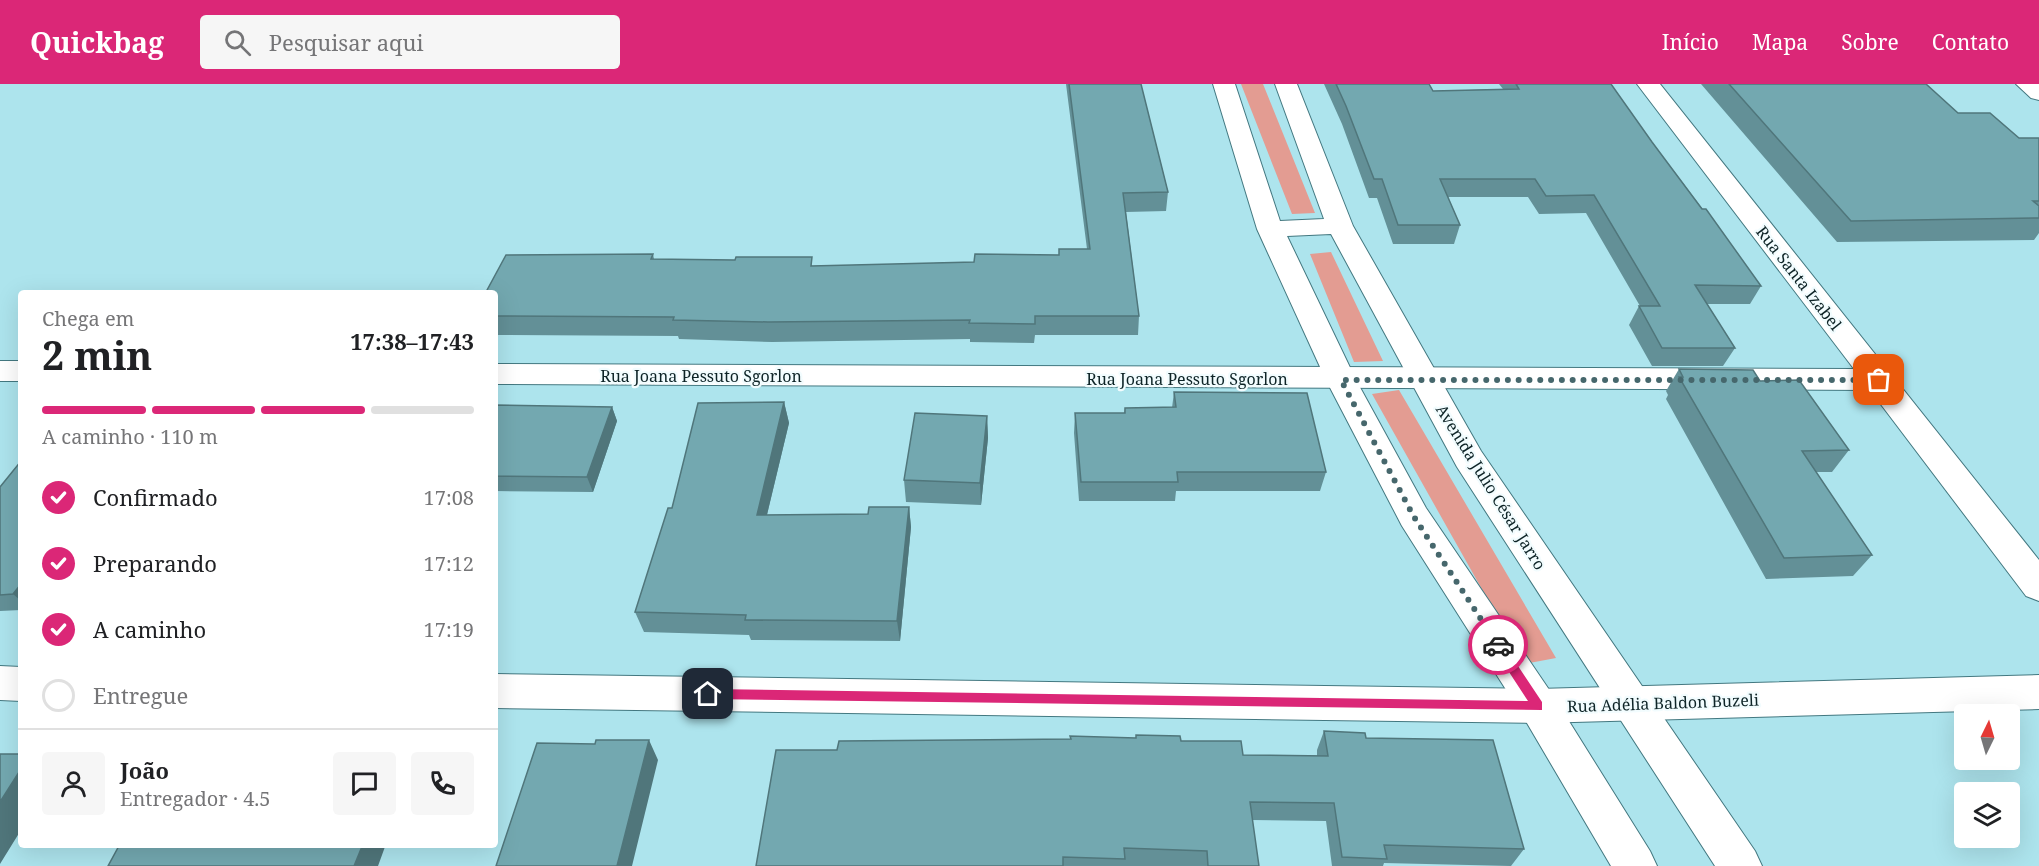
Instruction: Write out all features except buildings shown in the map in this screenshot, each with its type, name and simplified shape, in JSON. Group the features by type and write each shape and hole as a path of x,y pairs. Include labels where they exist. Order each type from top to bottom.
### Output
{"street":[{"path":"1224,84 1270,229 1341,380 1414,517 1538,706 1635,866"},
{"name":"Avenida Julio César Jarro","path":"1286,84 1340,226 1469,459 1740,866"},
{"name":"Rua Santa Izabel","path":"1648,84 2039,586"},
{"path":"2027,84 2039,93"},
{"path":"1270,229 1340,226"},
{"path":"0,371 18,371"},
{"name":"Rua Joana Pessuto Sgorlon","path":"498,374 1341,380 1879,380"},
{"path":"0,683 18,684"},
{"name":"Rua Adélia Baldon Buzeli","path":"498,691 1538,706 2039,692"}],"shaded area":[{"path":"1241,84 1263,84 1315,213 1292,214"},
{"path":"1331,252 1383,361 1354,362 1310,254"},
{"path":"1399,390 1556,658 1524,664 1372,394"}],"way so far":[{"path":"1498,645 1414,517 1341,380 1879,380"}],"route":[{"path":"708,694 1538,706 1498,645"}]}
